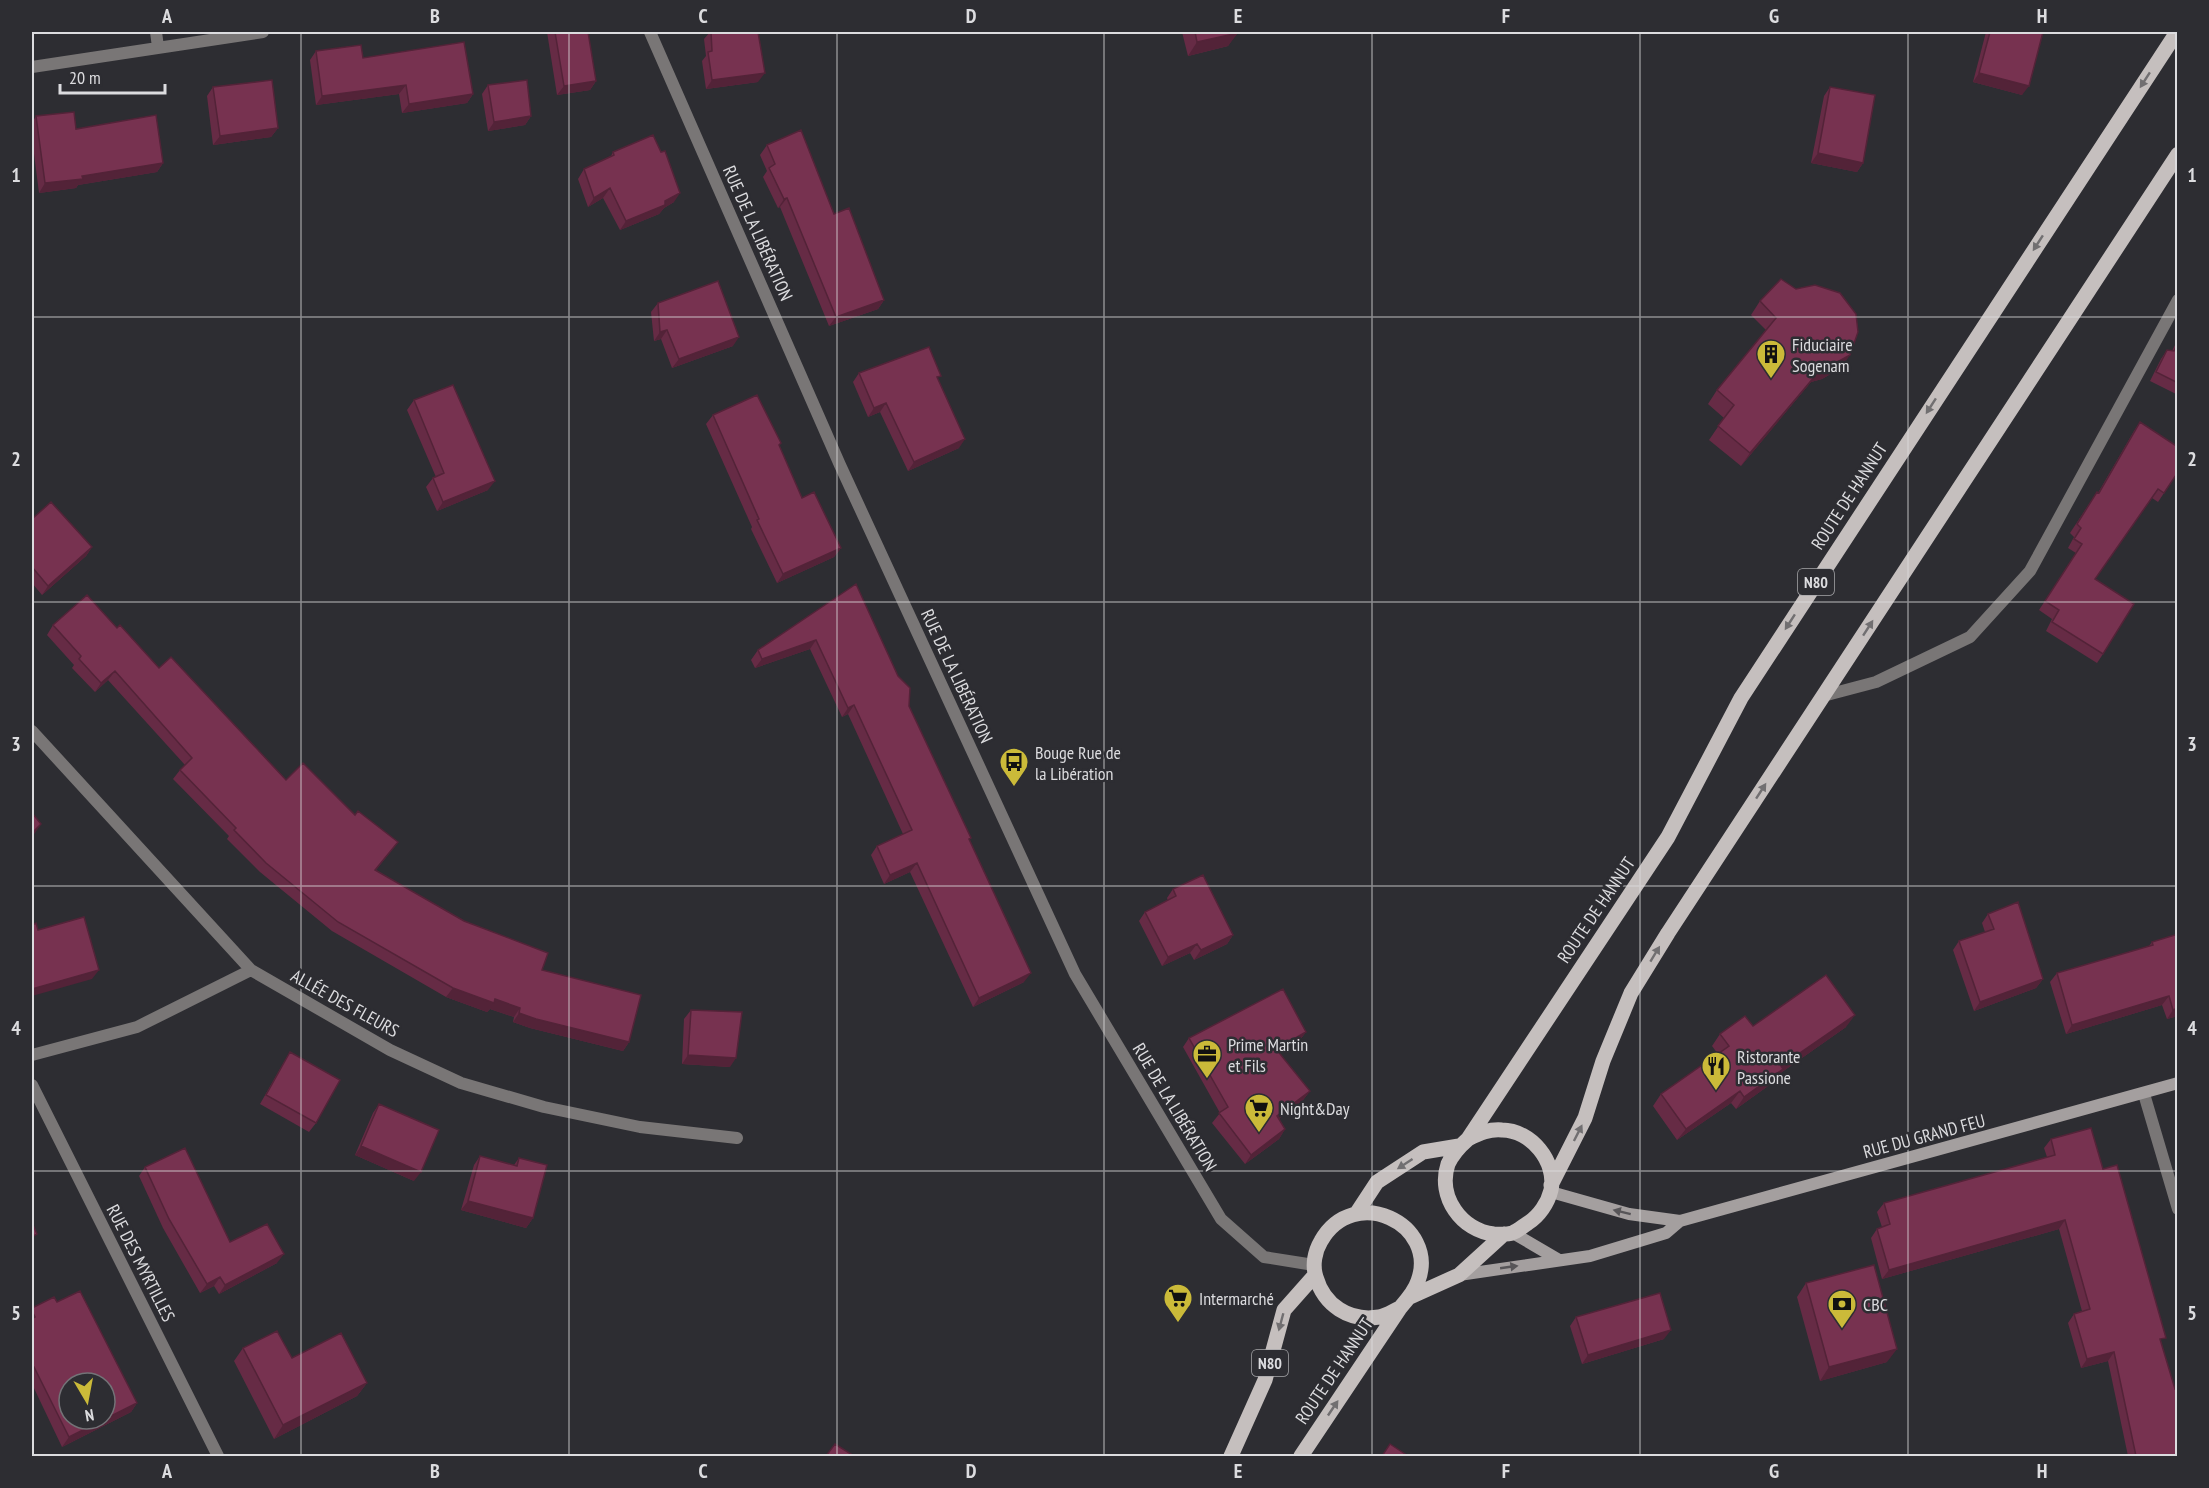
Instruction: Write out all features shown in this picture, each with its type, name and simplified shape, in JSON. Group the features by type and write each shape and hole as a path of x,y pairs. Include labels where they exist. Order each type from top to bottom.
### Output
{"main road":[{"name":"ROUTE DE HANNUT","path":"1509,1234 1483,1233 1464,1222 1451,1206 1446,1185 1448,1164 1668,837 1742,698 2177,32"},
{"name":"ROUTE DE HANNUT","path":"1315,1270 1323,1295 1339,1310 1359,1318 1380,1317 1459,1275 1509,1234 1538,1217 1586,1118 1603,1061 1631,993 2178,154"},
{"name":"N80","path":"1231,1456 1265,1380 1284,1310 1315,1270 1317,1248 1326,1232 1339,1220 1356,1214 1377,1182 1423,1152 1464,1143 1485,1131 1505,1130 1524,1136 1539,1148 1548,1165 1551,1188"},
{"name":"ROUTE DE HANNUT","path":"1301,1456 1418,1282 1421,1268 1418,1249 1409,1232 1394,1219 1376,1213 1356,1214"}],"street":[{"path":"156,32 158,47"},
{"path":"32,67 263,32"},
{"name":"RUE DE LA LIBÉRATION","path":"650,32 840,465 1075,974 1221,1219 1264,1257 1315,1270"},
{"path":"1823,696 1876,682 1970,637 2030,571 2178,300"},
{"name":"ALLÉE DES FLEURS","path":"32,731 251,970 390,1050 461,1083 544,1107 640,1127 737,1138"},
{"path":"32,1055 137,1027 251,970"},
{"name":"RUE DU GRAND FEU","path":"1551,1188 1629,1214 1680,1221 2178,1083"},
{"name":"RUE DES MYRTILLES","path":"32,1085 218,1456"},
{"path":"2144,1094 2178,1209"},
{"name":"RUE DU GRAND FEU","path":"1459,1275 1590,1256 1666,1233 1680,1221"},
{"path":"1509,1234 1559,1260"}],"building":[{"path":"555,32 588,32 596,81 564,86"},
{"path":"711,32 758,32 765,73 712,80 708,52 712,51"},
{"path":"1195,32 1237,32 1238,33 1197,42"},
{"path":"1990,32 2043,32 2029,86 1979,73"},
{"path":"464,42 473,94 409,104 406,85 322,96 316,51 361,45 363,58"},
{"path":"272,80 278,128 220,136 213,87"},
{"path":"527,80 531,116 494,122 488,85"},
{"path":"1830,87 1875,95 1863,163 1818,153"},
{"path":"74,112 76,129 156,115 163,163 82,176 83,179 45,183 36,116"},
{"path":"801,130 834,214 849,208 884,300 836,317 787,198 784,199 769,168 775,164 767,145"},
{"path":"653,135 661,152 665,151 680,193 665,201 665,205 626,221 610,188 594,198 584,169 614,155 613,152"},
{"name":"Fiduciaire Sogenam","path":"1781,279 1796,289 1815,285 1840,293 1856,314 1858,332 1850,355 1821,369 1750,453 1718,426 1734,405 1717,390 1776,318 1760,301"},
{"path":"718,281 739,337 679,359 667,330 660,332 658,303"},
{"path":"2178,343 2178,383 2156,372 2167,350 2174,351"},
{"path":"929,347 941,376 937,377 965,439 914,462 886,403 874,408 859,373"},
{"path":"453,385 495,481 443,502 433,478 444,473 414,400"},
{"path":"757,395 781,443 779,445 802,498 814,492 841,548 783,574 757,520 759,519 713,415"},
{"path":"2140,422 2178,447 2178,472 2164,493 2158,489 2095,579 2134,604 2103,654 2052,622 2059,610 2045,601 2082,544 2074,539 2081,528 2077,524 2097,492 2099,493"},
{"path":"51,502 92,547 48,586 32,567 32,519"},
{"path":"856,584 898,676 910,688 909,706 1031,973 979,998 917,863 890,875 877,846 912,830 854,705 848,708 816,640 762,659 758,650"},
{"path":"87,595 117,628 120,625 159,668 171,657 286,780 303,763 355,815 358,811 398,842 375,870 464,921 548,953 542,970 641,995 629,1042 536,1019 519,1013 520,1008 495,999 494,1003 453,988 338,922 266,863 180,770 192,758 115,671 101,683 79,659 81,656 53,625"},
{"path":"32,813 41,824 32,833"},
{"path":"1203,875 1233,935 1201,950 1197,944 1168,957 1145,912 1176,896 1173,889"},
{"path":"2018,902 2043,979 1980,1002 1959,941 1994,929 1988,914"},
{"path":"84,917 99,970 32,989 32,925 36,923 38,930"},
{"path":"2178,934 2178,1008 2173,1010 2169,996 2072,1025 2057,973 2153,945 2152,942"},
{"path":"1826,975 1855,1015 1781,1066 1783,1069 1744,1097 1740,1091 1686,1129 1661,1094 1729,1046 1720,1034 1745,1016 1753,1026"},
{"path":"1283,989 1306,1032 1276,1049 1310,1091 1277,1116 1285,1129 1251,1155 1219,1113 1228,1107 1189,1038"},
{"path":"691,1010 742,1012 736,1058 688,1055"},
{"path":"290,1052 340,1080 316,1123 266,1095"},
{"path":"379,1104 439,1130 421,1172 361,1146"},
{"path":"2091,1128 2103,1169 2117,1165 2166,1338 2160,1339 2175,1389 2178,1388 2178,1456 2136,1456 2114,1352 2087,1359 2074,1314 2090,1309 2065,1220 1889,1270 1877,1229 1890,1224 1884,1203 2055,1155 2051,1139"},
{"path":"185,1148 230,1242 267,1224 284,1254 225,1285 220,1277 207,1284 169,1219 145,1167"},
{"path":"480,1156 517,1166 519,1158 547,1165 533,1218 468,1201"},
{"path":"32,1223 37,1234 32,1237"},
{"name":"CBC","path":"1874,1265 1897,1349 1829,1367 1806,1283"},
{"path":"80,1291 137,1403 117,1413 117,1371 57,1371 57,1413 34,1367 32,1368 32,1319 35,1317 32,1308 54,1297 57,1302"},
{"path":"1660,1293 1671,1330 1588,1355 1576,1317"},
{"path":"277,1331 292,1358 341,1333 367,1383 283,1425 243,1348"},
{"path":"66,1431 81,1431 69,1437"},
{"path":"835,1444 854,1456 826,1456"},
{"path":"1390,1444 1408,1456 1382,1456"}],"place":[{"name":"Fiduciaire Sogenam","path":"1771,380"},
{"name":"Bouge Rue de la Libération","path":"1014,788"},
{"name":"Prime Martin et Fils","path":"1207,1080"},
{"name":"Ristorante Passione","path":"1716,1092"},
{"name":"Night&Day","path":"1259,1134"},
{"name":"Intermarché","path":"1178,1324"},
{"name":"CBC","path":"1842,1330"}]}
